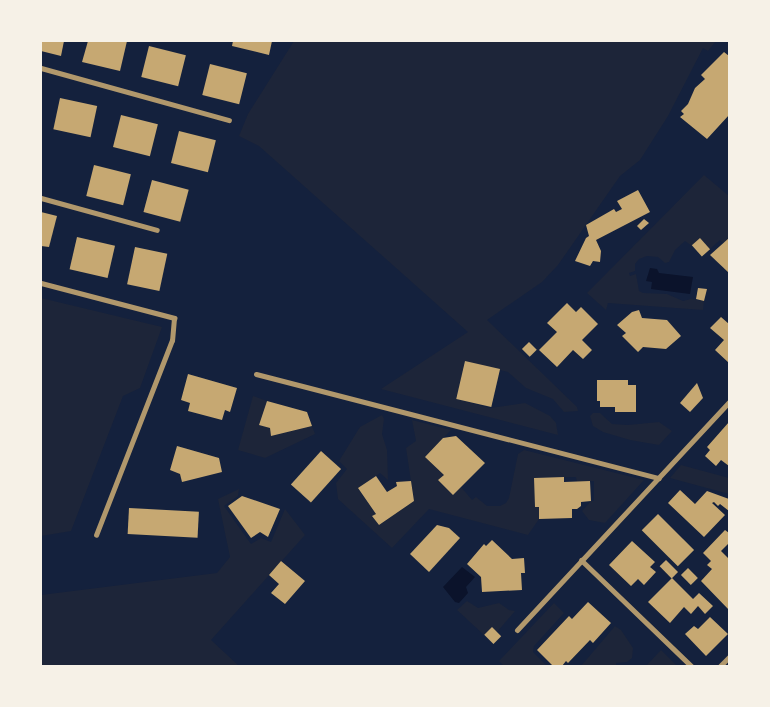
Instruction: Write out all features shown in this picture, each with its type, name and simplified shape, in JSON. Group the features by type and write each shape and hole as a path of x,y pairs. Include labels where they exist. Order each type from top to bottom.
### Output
{"street":[{"path":"41,68 229,120"},
{"path":"41,198 157,230"},
{"path":"41,283 174,318 172,340 96,535"},
{"path":"256,374 391,407 659,478"},
{"path":"517,630 729,402"},
{"path":"581,560 691,666"},
{"path":"720,666 729,657"}],"shaded area":[{"path":"294,41 716,41 708,51 703,48 668,116 640,160 620,176 558,265 542,282 487,320 577,407 578,411 564,412 553,399 526,388 508,372 465,361 456,399 490,408 525,403 550,416 556,423 558,435 381,389 468,332 259,146 239,136 248,114"},
{"path":"704,175 729,196 729,238 723,243 720,240 710,249 700,238 692,246 685,241 675,250 669,262 665,263 658,257 647,256 639,259 635,264 635,271 629,273 630,276 636,274 639,291 643,293 667,294 683,301 691,299 704,301 703,310 608,303 606,310 587,293"},
{"path":"650,268 657,269 659,273 693,277 690,294 651,289 652,282 646,281"},
{"path":"41,298 162,327 140,388 123,396 71,531 41,536"},
{"path":"253,396 267,401 259,424 270,428 272,436 312,426 315,434 265,458 238,450"},
{"path":"593,413 600,413 612,424 628,425 659,422 672,431 659,445 630,440 603,432 593,426 590,416"},
{"path":"382,415 384,419 382,434 387,450 388,480 380,473 358,489 376,514 372,516 379,525 414,501 406,448 416,441 412,420 451,430 425,457 444,475 438,481 453,495 461,487 472,500 476,497 487,506 500,506 506,503 509,498 518,454 524,450 644,480 605,523 589,520 582,511 591,501 594,501 594,481 577,482 576,477 534,478 535,506 539,507 539,519 528,535 429,509 392,548 338,499 336,483 347,469 339,461 360,427"},
{"path":"681,465 729,478 729,494 670,478"},
{"path":"239,489 238,496 224,506 251,544 261,538 271,542 285,509 305,535 211,640 239,666 41,666 41,595 217,573 230,557 218,499"},
{"path":"462,567 475,577 466,587 468,593 459,603 455,602 443,587"},
{"path":"467,601 478,608 499,603 509,610 515,611 497,632 492,628 484,635 457,610"},
{"path":"554,603 564,613 534,646 533,652 547,666 504,666 499,661"},
{"path":"615,626 621,630 633,648 632,658 627,662 616,663 616,666 581,666"},
{"path":"661,650 677,666 646,666"}],"building":[{"path":"41,41 64,41 61,56 41,51"},
{"path":"88,41 127,41 120,71 82,62"},
{"path":"233,41 272,41 269,55 232,46"},
{"path":"149,46 186,55 178,86 141,77"},
{"path":"724,52 729,56 729,115 707,139 680,117 684,114 681,111 688,104 695,88 705,79 701,75"},
{"path":"210,64 247,73 239,104 202,95"},
{"path":"60,98 97,106 91,137 53,129"},
{"path":"121,115 158,124 150,156 113,147"},
{"path":"179,131 216,140 208,172 171,163"},
{"path":"94,165 131,174 123,205 86,196"},
{"path":"152,180 189,190 180,222 143,212"},
{"path":"638,190 650,212 596,240 601,251 600,262 593,261 590,266 575,261 586,238 589,236 586,225 614,209 616,212 622,209 617,201"},
{"path":"41,212 57,216 49,247 41,246"},
{"path":"644,219 649,223 641,230 637,226"},
{"path":"77,237 115,246 108,278 70,269"},
{"path":"700,238 710,249 702,257 692,245"},
{"path":"729,238 729,273 710,255"},
{"path":"135,247 167,254 159,291 127,284"},
{"path":"698,288 707,289 704,301 696,299"},
{"path":"567,303 576,312 581,307 598,324 582,340 592,350 583,359 573,350 557,367 539,350 557,332 547,323"},
{"path":"639,310 642,318 667,320 681,336 666,349 643,347 638,352 622,336 626,333 617,325 632,312"},
{"path":"721,317 729,324 729,363 715,350 724,340 710,328"},
{"path":"529,342 537,350 530,357 522,349"},
{"path":"465,361 500,369 491,407 456,399"},
{"path":"188,374 237,388 230,412 225,410 222,420 188,411 190,403 181,400"},
{"path":"597,380 628,380 628,385 636,385 636,412 615,412 615,407 600,407 600,401 597,401"},
{"path":"697,383 703,398 690,412 680,403"},
{"path":"267,401 307,412 312,426 271,436 270,428 259,425"},
{"path":"729,422 729,466 721,460 716,466 705,456 710,450 707,447"},
{"path":"456,436 485,463 453,495 438,480 444,475 425,457 443,438"},
{"path":"177,446 219,458 222,472 182,482 180,474 170,470"},
{"path":"321,451 341,469 311,503 291,484"},
{"path":"376,476 387,492 397,486 396,482 411,481 414,501 379,525 372,516 376,514 358,488"},
{"path":"564,477 564,482 590,481 591,501 581,502 581,506 577,509 572,509 572,518 539,519 539,507 535,507 534,478"},
{"path":"680,490 695,504 707,491 729,499 729,511 720,504 718,506 714,502 712,503 725,515 704,537 668,503"},
{"path":"242,496 280,509 268,537 260,532 251,538 228,506"},
{"path":"129,508 199,512 198,538 128,534"},
{"path":"658,514 694,550 678,566 642,530"},
{"path":"437,525 449,528 460,538 429,572 410,554"},
{"path":"725,530 729,533 729,543 721,551 729,559 729,610 701,581 712,569 707,565 711,561 703,553"},
{"path":"492,540 512,559 524,558 525,573 521,573 522,590 482,592 481,577 467,564 484,544 486,546"},
{"path":"632,541 655,562 650,567 656,572 644,585 638,579 631,586 609,565"},
{"path":"666,560 678,572 672,578 660,566"},
{"path":"281,561 305,581 285,604 271,593 279,584 269,575"},
{"path":"688,568 698,578 691,585 681,575"},
{"path":"672,578 693,599 699,593 713,606 705,614 698,606 691,614 684,607 670,623 648,602"},
{"path":"588,602 611,623 593,643 590,640 568,663 566,661 562,666 553,666 537,650 569,616 572,619"},
{"path":"710,617 728,634 706,656 685,634 694,626 698,629"},
{"path":"492,627 501,636 493,644 484,635"}]}
